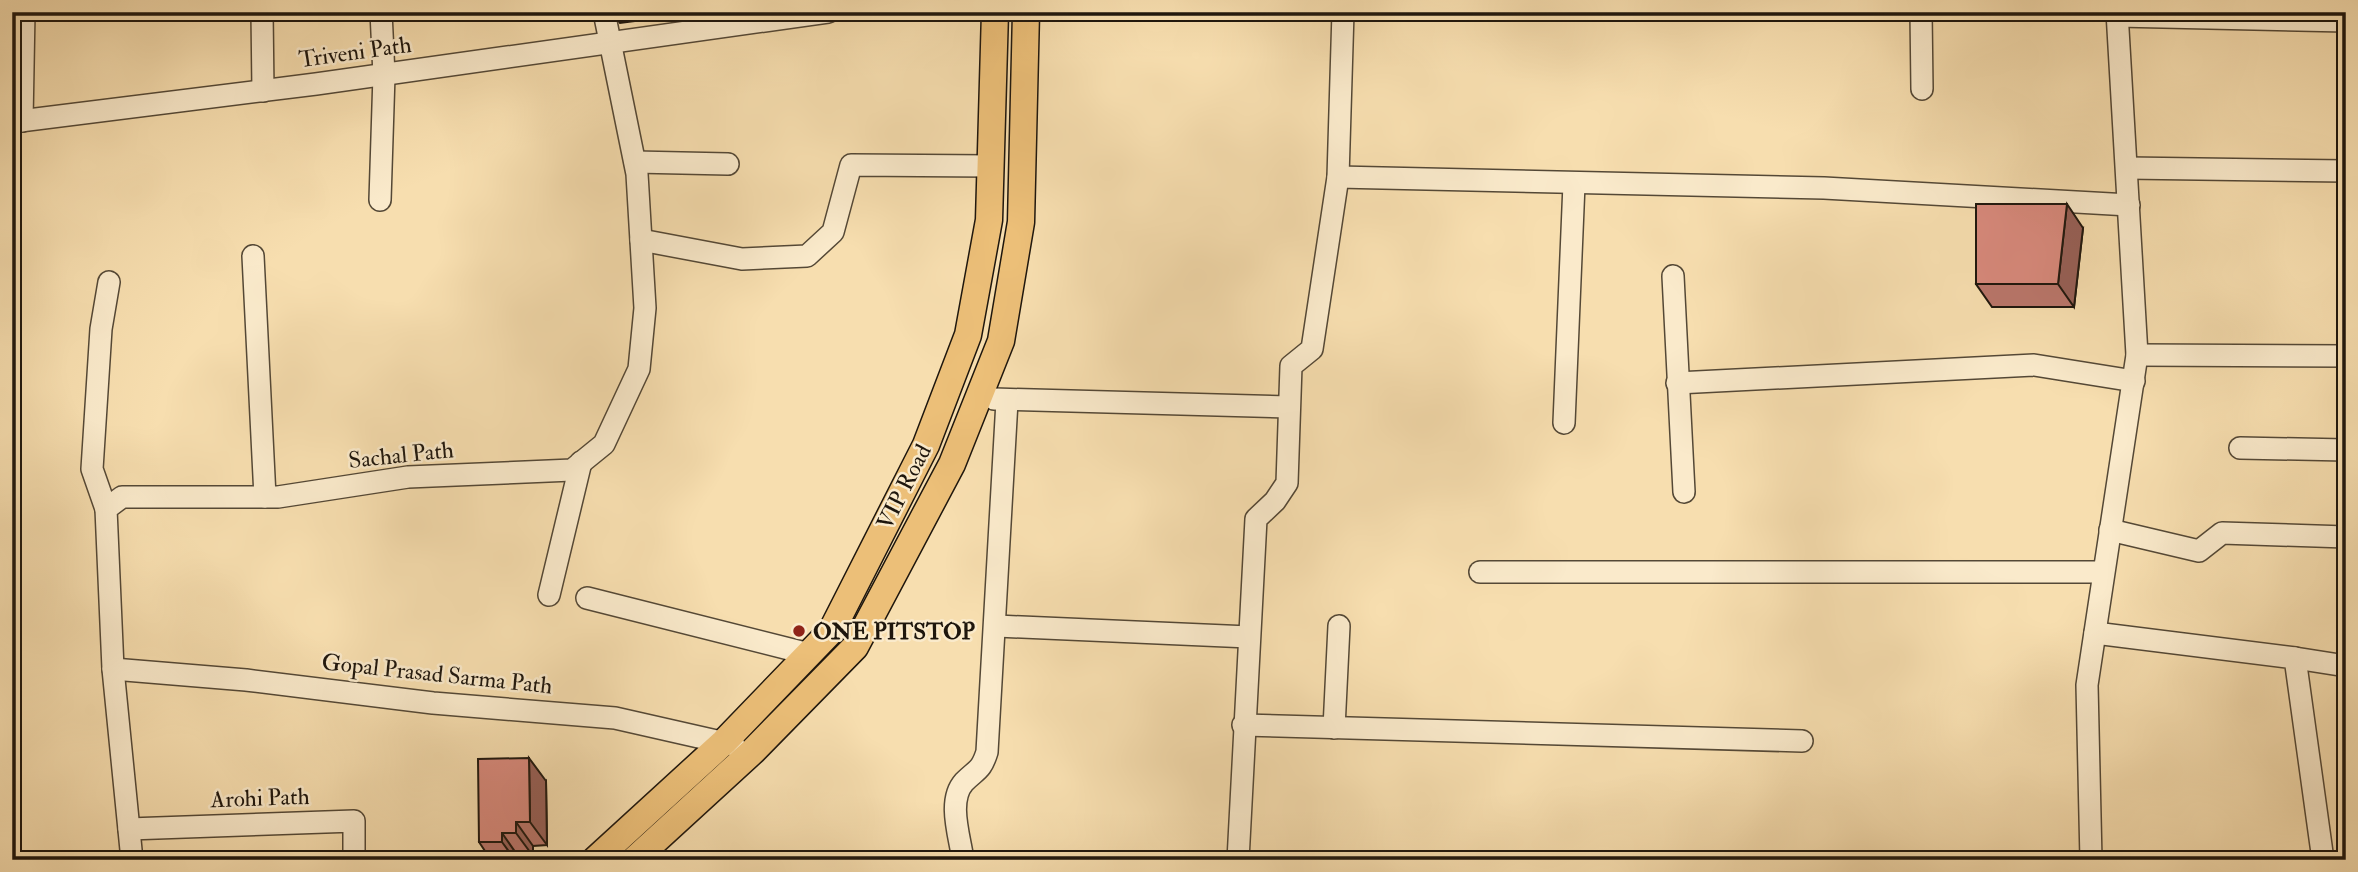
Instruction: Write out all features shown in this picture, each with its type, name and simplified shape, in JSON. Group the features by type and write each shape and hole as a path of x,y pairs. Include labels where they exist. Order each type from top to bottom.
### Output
{"main road":[{"name":"VIP Road","path":"595,860 724,742 832,630 926,445 968,335 989,220 995,12"},
{"name":"VIP Road","path":"634,860 753,751 855,647 952,464 1001,341 1021,222 1026,12"}],"street":[{"path":"17,121 24,12"},
{"path":"262,12 263,91"},
{"path":"380,200 384,75 381,12"},
{"name":"Sachal Path","path":"106,509 122,497 265,497 408,477 572,470 604,444 639,369 645,308 635,162 604,12"},
{"path":"1238,860 1243,725 1256,519 1275,501 1287,484 1291,366 1312,349 1338,177 1343,12"},
{"path":"1921,12 1922,89"},
{"name":"Triveni Path","path":"17,121 384,75 821,13"},
{"path":"2091,860 2087,685 2137,355 2117,14 2346,21"},
{"path":"635,162 728,164"},
{"path":"641,240 742,259 807,256 833,232 851,165 991,166"},
{"path":"2127,168 2346,171"},
{"path":"1338,177 1824,188 2129,205"},
{"path":"1564,423 1574,184"},
{"path":"253,256 265,497"},
{"path":"1673,276 1684,492"},
{"path":"110,282 101,328 92,469 106,509 113,669 132,860"},
{"path":"2137,355 2346,356"},
{"path":"1677,383 2034,365 2134,381"},
{"path":"978,396 1007,401 1289,407"},
{"path":"963,860 955,811 957,795 964,783 982,768 987,752 997,626 1007,401"},
{"path":"2240,448 2346,450"},
{"path":"549,595 581,462"},
{"path":"2109,530 2199,551 2222,533 2346,537"},
{"path":"1480,572 2102,572"},
{"path":"587,598 809,654"},
{"path":"997,626 1249,638"},
{"path":"1334,728 1339,626"},
{"path":"2095,633 2346,666"},
{"path":"2295,658 2323,860"},
{"name":"Gopal Prasad Sarma Path","path":"113,669 246,680 433,704 615,718 753,751"},
{"path":"1243,725 1802,741"},
{"name":"Arohi Path","path":"129,829 354,821 354,860"}],"building":[{"path":"1976,204 2067,204 2058,284 1976,284"},
{"path":"529,758 530,822 516,822 516,833 502,833 502,842 479,842 478,759"}],"place":[{"name":"ONE PITSTOP","path":"799,631"}]}
